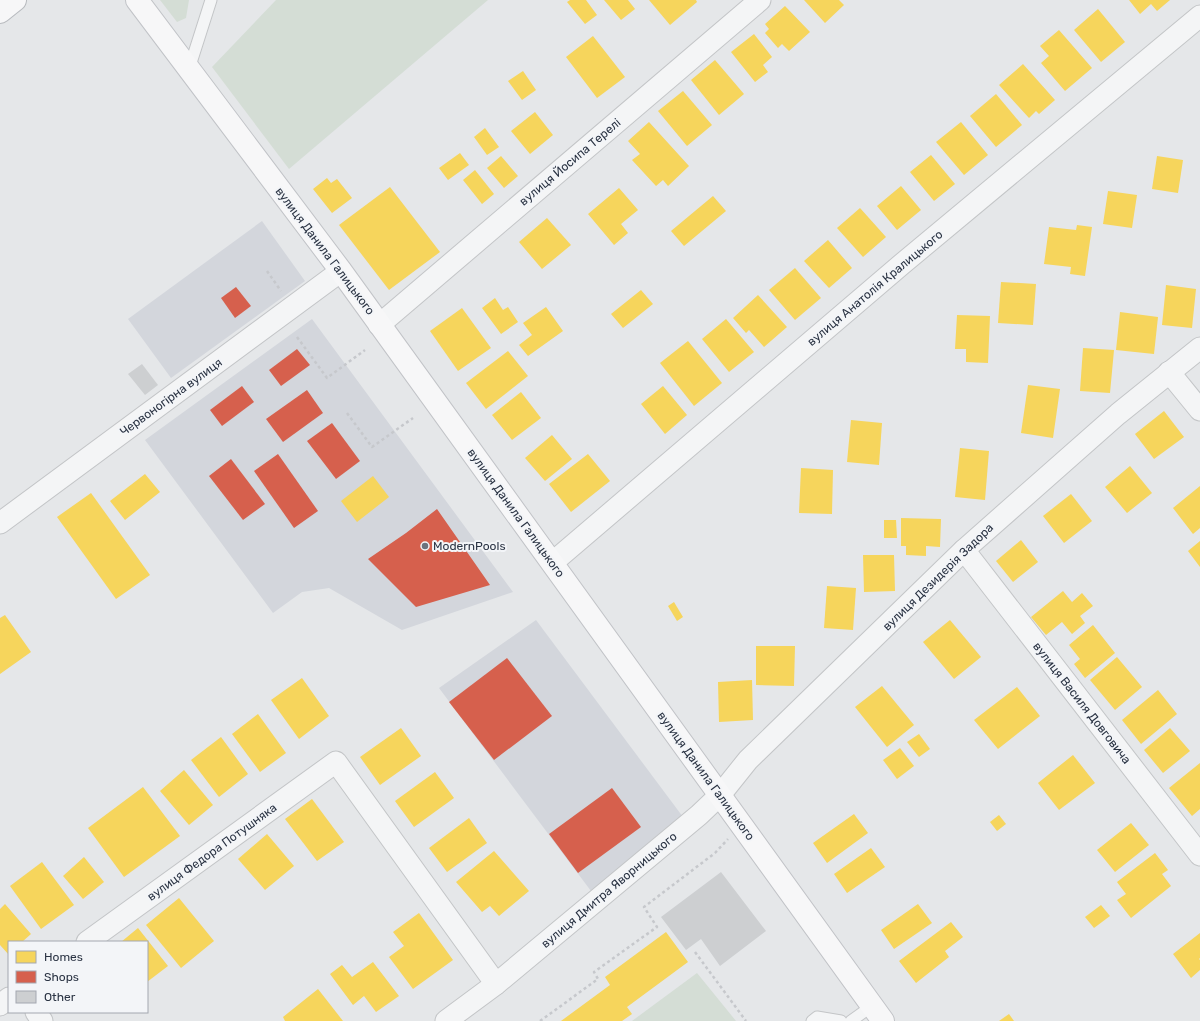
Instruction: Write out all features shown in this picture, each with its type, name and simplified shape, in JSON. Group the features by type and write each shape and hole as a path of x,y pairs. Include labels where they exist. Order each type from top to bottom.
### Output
{"main road":[{"path":"0,12 15,0"},
{"name":"вулиця Данила Галицького","path":"140,5 341,271 877,1013"}],"street":[{"name":"вулиця Йосипа Терелі","path":"379,325 760,0"},
{"name":"вулиця Анатолія Кралицького","path":"552,563 902,264 1200,16"},
{"name":"Червоногірна вулиця","path":"0,523 341,271"},
{"name":"вулиця Дезидерія Задора","path":"720,795 748,760 964,550 1118,414 1200,348"},
{"path":"1169,372 1200,410"},
{"name":"вулиця Василя Довговича","path":"964,550 1200,855"},
{"name":"вулиця Федора Потушняка","path":"88,941 336,762 496,984"},
{"name":"вулиця Дмитра Яворницького","path":"451,1020 693,820 720,795"},
{"path":"0,1005 8,999"}],"lane":[{"path":"189,69 211,0"},
{"path":"851,1021 877,1013"},
{"path":"812,1021 817,1017 841,1021"}],"path":[{"path":"266,271 282,292 287,288"},
{"path":"297,337 327,378 365,350"},
{"path":"347,413 372,447 413,418"},
{"path":"540,1021 598,979 594,972 657,927 644,907 715,853 721,845"},
{"path":"694,952 746,1021"}],"shaded area":[{"path":"160,0 189,0 186,18 177,22"},
{"path":"276,0 488,0 289,169 212,67"},
{"path":"262,221 305,281 171,378 128,319"},
{"path":"312,319 513,592 402,630 329,588 302,592 273,613 145,440"},
{"path":"536,620 683,817 591,891 439,688"},
{"path":"697,973 736,1021 632,1021"}],"building: Homes":[{"path":"570,0 586,0 597,15 585,24 567,2"},
{"path":"604,0 628,0 635,9 621,20"},
{"path":"649,0 696,0 697,2 670,25"},
{"path":"804,0 839,0 844,5 825,23"},
{"path":"1129,0 1170,0 1157,11 1151,4 1140,14"},
{"path":"785,6 810,32 789,51 782,44 778,48 765,33 769,29 765,24"},
{"path":"1098,9 1125,42 1101,62 1074,30"},
{"path":"1059,30 1092,68 1065,91 1041,63 1049,56 1040,46"},
{"path":"754,34 772,57 763,65 768,72 755,82 731,52"},
{"path":"593,36 625,77 597,98 566,57"},
{"path":"715,60 744,94 719,115 691,80"},
{"path":"1023,64 1055,100 1039,114 1036,111 1029,118 999,85"},
{"path":"523,71 536,90 522,100 508,81"},
{"path":"683,91 712,125 687,146 658,111"},
{"path":"996,94 1022,125 996,147 970,116"},
{"path":"535,112 553,135 530,154 511,131"},
{"path":"649,122 689,166 668,186 663,180 656,186 632,160 640,154 628,141"},
{"path":"961,122 988,155 964,175 936,142"},
{"path":"485,128 499,147 487,155 474,137"},
{"path":"460,153 469,165 448,180 439,168"},
{"path":"931,155 955,184 934,201 910,172"},
{"path":"501,156 518,176 504,188 487,168"},
{"path":"1157,156 1183,160 1178,193 1152,189"},
{"path":"475,170 494,194 482,204 463,180"},
{"path":"327,178 331,183 337,179 352,198 332,213 313,189"},
{"path":"901,186 921,210 897,230 877,206"},
{"path":"390,187 440,252 389,290 339,225"},
{"path":"619,188 638,210 621,224 628,233 614,245 588,214"},
{"path":"1108,191 1137,195 1132,228 1103,224"},
{"path":"713,196 726,211 684,246 671,231"},
{"path":"860,208 886,237 863,257 837,228"},
{"path":"547,218 571,245 542,269 519,242"},
{"path":"1077,225 1092,227 1085,276 1070,274 1071,267 1044,264 1049,227 1076,230"},
{"path":"828,240 852,268 829,288 804,261"},
{"path":"795,268 821,298 795,320 769,290"},
{"path":"1001,282 1036,284 1033,325 998,323"},
{"path":"1166,285 1196,289 1192,328 1162,325"},
{"path":"641,290 653,304 623,328 611,314"},
{"path":"758,295 787,327 764,347 749,330 746,333 733,318"},
{"path":"495,298 503,310 508,307 518,322 501,334 482,308"},
{"path":"546,307 563,331 528,356 519,345 532,335 523,323"},
{"path":"462,308 491,348 458,371 430,331"},
{"path":"1120,312 1158,317 1154,354 1116,350"},
{"path":"957,315 990,316 988,363 966,362 966,349 955,349"},
{"path":"726,319 754,352 729,372 702,339"},
{"path":"688,341 722,383 694,406 660,363"},
{"path":"1083,348 1114,350 1110,393 1080,391"},
{"path":"508,351 528,376 486,409 466,383"},
{"path":"1028,385 1060,389 1053,438 1021,433"},
{"path":"663,386 687,415 665,434 641,404"},
{"path":"521,392 541,418 512,440 492,415"},
{"path":"1164,411 1184,437 1154,459 1135,434"},
{"path":"851,420 882,423 879,465 847,462"},
{"path":"552,435 572,459 545,481 525,458"},
{"path":"960,448 989,451 985,500 955,497"},
{"path":"588,454 610,481 571,512 549,484"},
{"path":"1130,466 1152,493 1127,513 1105,487"},
{"path":"801,468 833,470 832,514 799,513"},
{"path":"145,474 160,492 125,520 110,501"},
{"path":"373,476 389,497 357,522 341,501"},
{"path":"1200,486 1200,528 1193,534 1173,508"},
{"path":"91,493 150,575 116,599 57,517"},
{"path":"1071,494 1092,521 1064,543 1043,516"},
{"path":"901,518 941,519 940,547 926,546 926,556 906,555 906,546 901,546"},
{"path":"884,520 896,520 897,538 884,538"},
{"path":"1021,540 1038,562 1013,582 996,561"},
{"path":"1200,541 1200,567 1188,551"},
{"path":"863,555 894,555 895,591 864,592"},
{"path":"827,586 856,588 853,630 824,628"},
{"path":"1063,591 1072,602 1082,593 1093,606 1080,616 1085,623 1072,634 1062,622 1046,635 1031,617"},
{"path":"674,602 683,617 677,621 668,606"},
{"path":"5,615 31,652 0,674 0,618"},
{"path":"950,620 981,657 954,679 923,642"},
{"path":"1093,625 1115,653 1085,678 1074,664 1080,659 1069,645"},
{"path":"756,646 795,646 794,686 756,685"},
{"path":"1117,657 1142,687 1115,710 1090,680"},
{"path":"302,678 329,716 299,739 271,700"},
{"path":"752,680 753,720 719,722 718,682"},
{"path":"882,686 914,725 887,747 855,707"},
{"path":"1017,687 1040,716 998,749 974,720"},
{"path":"1158,690 1177,714 1141,744 1122,720"},
{"path":"258,714 286,753 260,772 232,734"},
{"path":"401,728 421,756 380,785 360,757"},
{"path":"1170,728 1190,751 1163,773 1144,750"},
{"path":"919,734 930,749 919,757 907,742"},
{"path":"221,737 248,774 219,797 191,760"},
{"path":"900,748 914,766 897,779 883,760"},
{"path":"1073,755 1095,783 1059,810 1038,783"},
{"path":"1200,763 1200,809 1192,816 1169,788"},
{"path":"184,770 213,805 189,825 160,791"},
{"path":"435,772 454,798 414,827 395,801"},
{"path":"143,787 180,836 124,877 88,828"},
{"path":"312,799 344,842 317,861 285,819"},
{"path":"854,814 868,833 827,863 813,843"},
{"path":"999,815 1006,824 997,831 990,822"},
{"path":"469,818 487,843 447,872 429,848"},
{"path":"1131,823 1149,845 1115,872 1097,850"},
{"path":"267,834 294,866 265,890 238,859"},
{"path":"871,848 885,867 847,893 834,874"},
{"path":"494,851 529,891 499,916 490,906 482,912 456,882"},
{"path":"1155,853 1168,870 1162,874 1171,886 1131,918 1117,900 1126,894 1117,882"},
{"path":"84,857 104,882 83,899 63,876"},
{"path":"42,862 74,905 41,929 10,886"},
{"path":"179,898 214,941 181,968 146,925"},
{"path":"5,904 31,934 23,941 8,941 8,954 0,945 0,909"},
{"path":"918,904 932,923 894,949 881,930"},
{"path":"1101,905 1110,916 1094,928 1085,917"},
{"path":"419,913 453,960 413,989 389,957 404,946 393,932"},
{"path":"951,922 963,937 945,951 949,957 916,983 899,961"},
{"path":"138,928 168,966 148,981 148,941 122,941"},
{"path":"666,932 688,962 627,1007 632,1014 622,1021 561,1021 610,985 605,977"},
{"path":"1200,933 1200,970 1191,978 1173,954"},
{"path":"373,962 399,996 376,1012 364,996 353,1005 330,974 342,965 352,977"},
{"path":"318,989 343,1021 285,1021 283,1017"},
{"path":"1009,1014 1014,1021 999,1021"}],"building: Shops":[{"path":"236,287 251,306 235,318 221,298"},
{"path":"297,349 310,365 281,386 269,370"},
{"path":"242,386 254,402 222,426 210,410"},
{"path":"307,390 323,413 283,442 266,419"},
{"path":"332,423 360,461 336,479 307,441"},
{"path":"278,454 318,511 294,528 254,471"},
{"path":"231,459 265,504 243,520 209,476"},
{"name":"ModernPools","path":"437,509 490,585 416,607 368,559 406,533"},
{"path":"507,658 552,716 494,760 449,702"},
{"path":"612,788 641,827 578,873 549,834"}],"building: Other":[{"path":"142,364 158,385 145,395 128,374"},
{"path":"721,872 766,931 720,966 701,939 686,950 661,917"}],"place":[{"name":"ModernPools","path":"425,546"}]}
